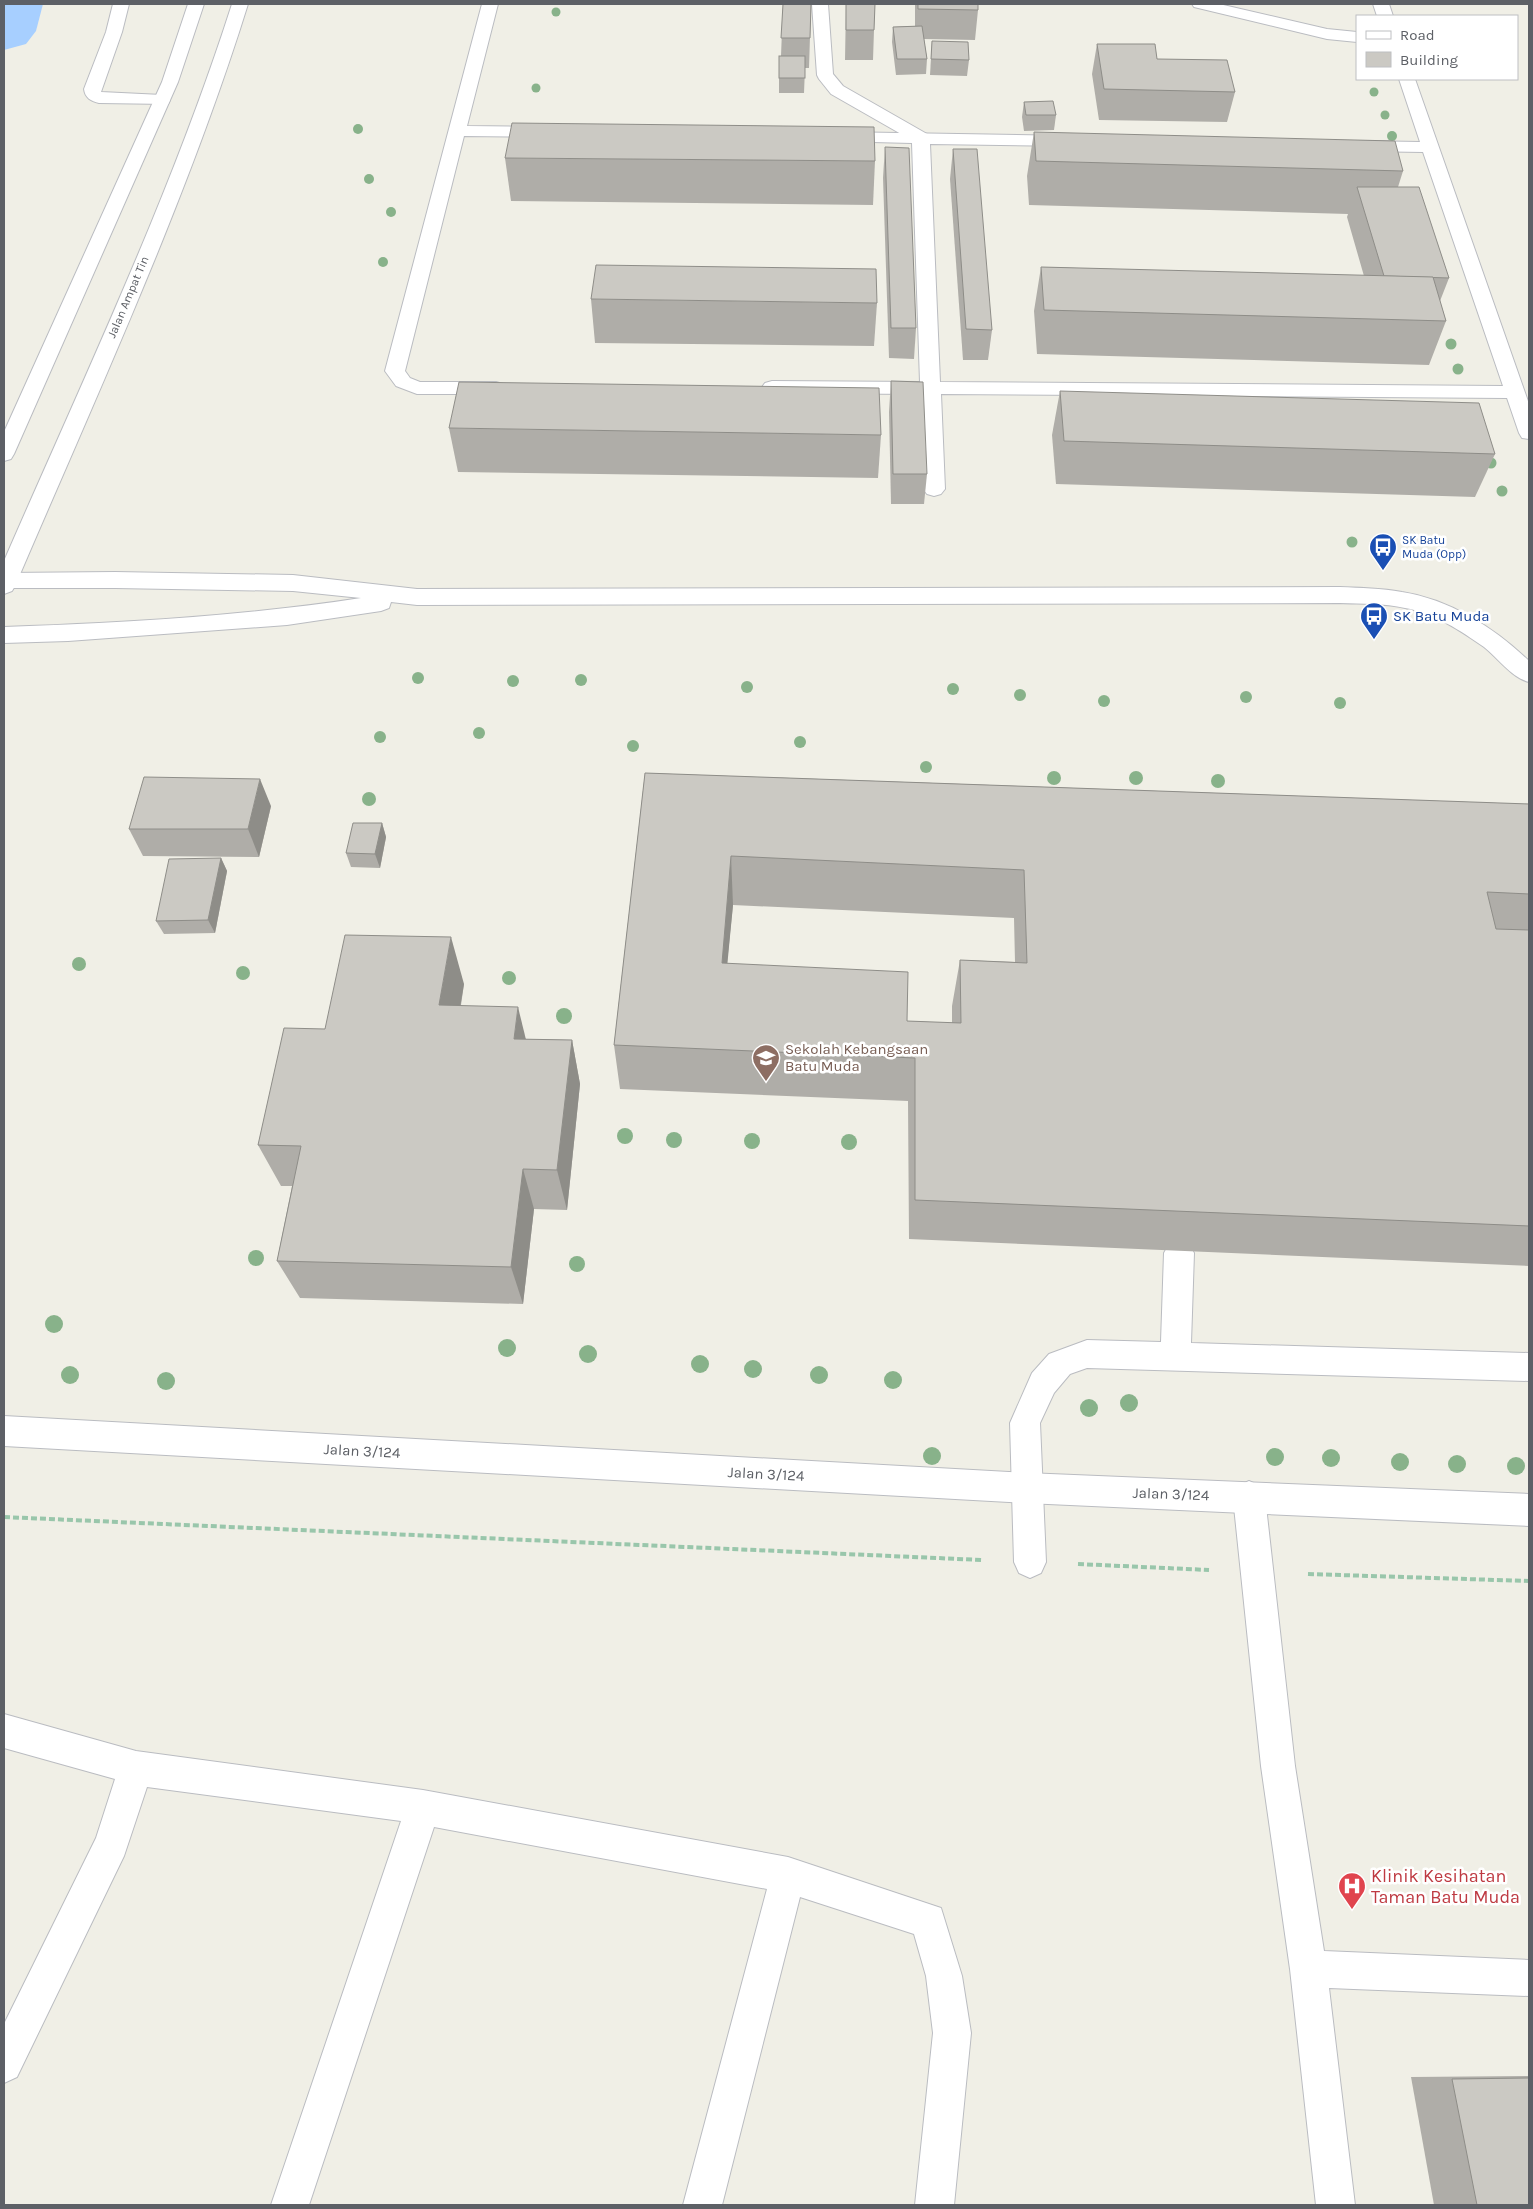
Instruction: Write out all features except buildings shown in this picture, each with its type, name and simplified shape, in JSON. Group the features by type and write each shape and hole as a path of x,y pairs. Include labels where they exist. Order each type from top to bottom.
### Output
{"street":[{"path":"121,4 114,32 92,89 93,94 100,98 162,100"},
{"path":"4,454 162,100 196,4"},
{"name":"Jalan Ampat Tin","path":"5,583 155,235 216,80 240,4"},
{"path":"490,4 395,371 403,382 417,388 516,388"},
{"path":"820,4 825,75 836,90 921,138"},
{"path":"1200,4 1327,34 1356,38"},
{"path":"1407,80 1529,433"},
{"path":"456,131 565,133"},
{"path":"822,137 1088,141"},
{"path":"921,138 934,489"},
{"path":"1343,146 1431,147"},
{"path":"753,388 930,387 1515,392"},
{"path":"5,583 115,580 293,583 417,597 1340,595 1392,598 1423,604 1473,629 1519,664 1529,674"},
{"path":"4,635 68,633 287,617 417,597"},
{"path":"1176,1356 1179,1253"},
{"path":"1030,1562 1025,1423 1044,1383 1060,1364 1088,1354 1529,1367"},
{"name":"Jalan 3/124","path":"4,1432 1026,1488 1529,1510"},
{"path":"1249,1497 1278,1766 1308,1969 1336,2205"},
{"path":"4,1731 136,1768 422,1807 788,1875 928,1921 944,1976 952,2033 935,2205"},
{"path":"4,2064 112,1844 136,1768"},
{"path":"290,2205 422,1807"},
{"path":"702,2205 788,1875"},
{"path":"1308,1969 1529,1978"}],"path":[{"path":"4,1517 1256,1572 1529,1581"}],"waterway":[{"path":"4,31 12,4"}],"place":[{"name":"SK Batu Muda (Opp)","path":"1383,571"},
{"name":"SK Batu Muda","path":"1374,640"},
{"name":"Sekolah Kebangsaan Batu Muda","path":"766,1082"},
{"name":"Klinik Kesihatan Taman Batu Muda","path":"1352,1910"}]}
